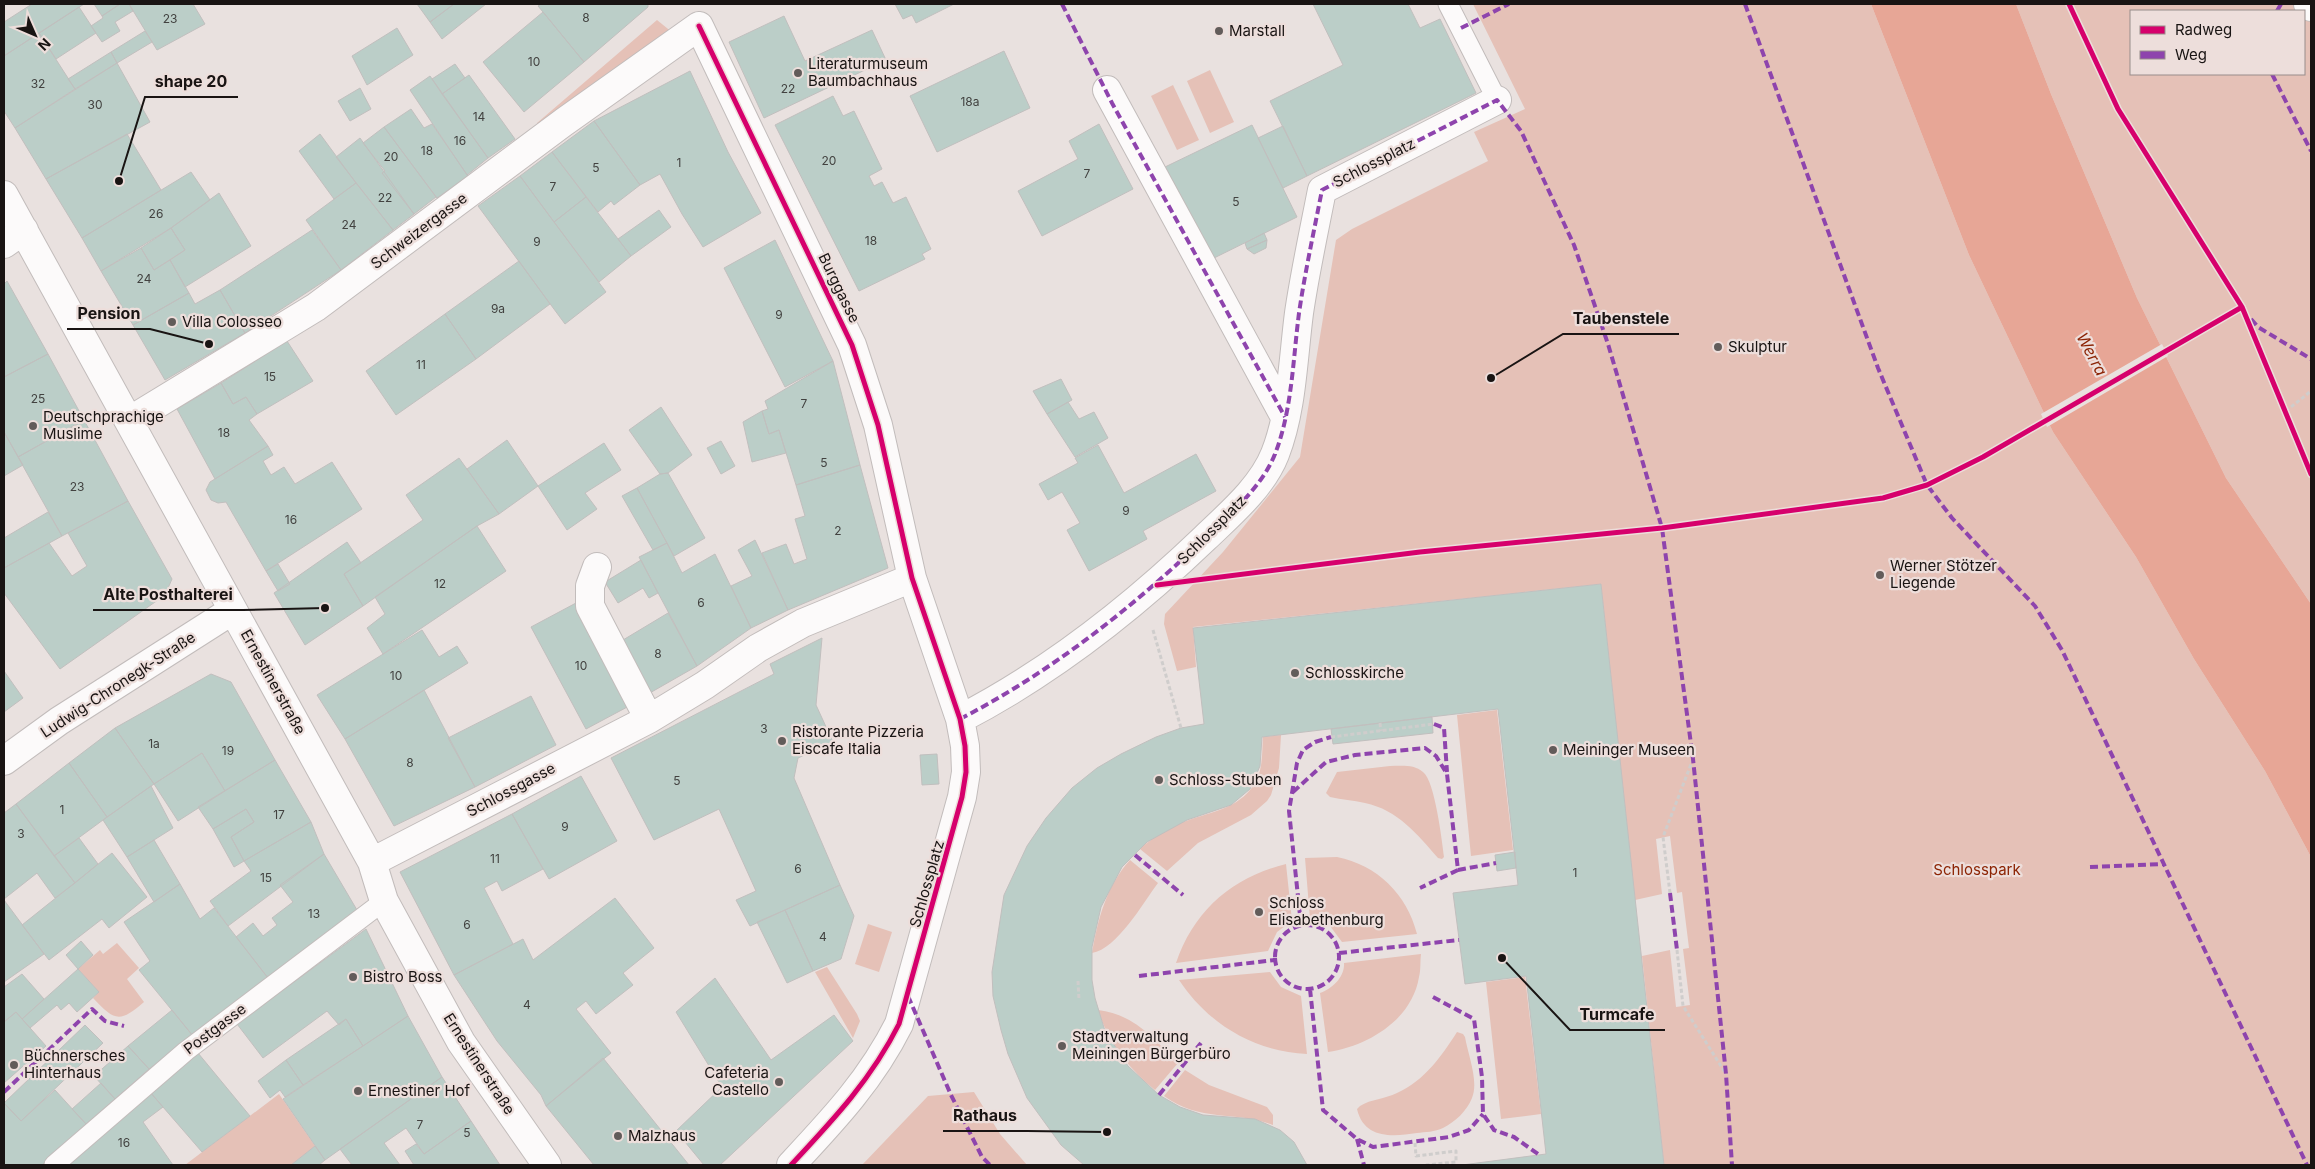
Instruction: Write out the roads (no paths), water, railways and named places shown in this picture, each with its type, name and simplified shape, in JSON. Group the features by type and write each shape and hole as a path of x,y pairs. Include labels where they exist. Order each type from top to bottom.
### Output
{"street":[{"path":"2308,4 2311,7"},
{"name":"Schweizergasse","path":"129,421 316,307 564,122 700,15"},
{"name":"Burggasse","path":"700,15 852,345 878,425 912,578"},
{"path":"1106,90 1285,417"},
{"name":"Schlossplatz","path":"960,719 1000,699 1112,623 1143,597 1223,521 1254,487 1274,455 1285,417 1301,298 1322,190 1496,100"},
{"name":"Ernestinerstraße","path":"4,195 14,237 129,421 372,862 384,901 461,1042 547,1165"},
{"path":"597,567 590,586 590,606 649,719"},
{"name":"Schlossplatz","path":"791,1165 851,1101 885,1053 899,1024 962,797 966,772 966,746 960,719 912,578"},
{"name":"Schlossgasse","path":"372,862 649,719 705,686 758,648 803,623 912,578"},
{"name":"Ludwig-Chronegk-Straße","path":"4,761 59,721 233,610"}],"lane":[{"path":"1448,4 1496,100"},
{"name":"Postgasse","path":"54,1165 186,1051 384,901"}],"water":[{"name":"Werra","path":"1871,4 2016,4 2051,94 2137,298 2226,478 2311,604 2311,857 2265,771 2194,659 2136,557 2053,432 1969,255"}],"place":[{"name":"Marstall","path":"1219,31"},
{"name":"Literaturmuseum Baumbachhaus","path":"798,73"},
{"name":"shape 20","path":"119,181"},
{"name":"Villa Colosseo","path":"172,322"},
{"name":"Pension","path":"209,344"},
{"name":"Skulptur","path":"1718,347"},
{"name":"Taubenstele","path":"1491,378"},
{"name":"Deutschprachige Muslime","path":"33,426"},
{"name":"Werner Stötzer Liegende","path":"1880,575"},
{"name":"Alte Posthalterei","path":"325,608"},
{"name":"Schlosskirche","path":"1295,673"},
{"name":"Ristorante Pizzeria Eiscafe Italia","path":"782,741"},
{"name":"Meininger Museen","path":"1553,750"},
{"name":"Schloss-Stuben","path":"1159,780"},
{"name":"Schloss Elisabethenburg","path":"1259,912"},
{"name":"Turmcafe","path":"1502,958"},
{"name":"Bistro Boss","path":"353,977"},
{"name":"Stadtverwaltung Meiningen Bürgerbüro","path":"1062,1046"},
{"name":"Büchnersches Hinterhaus","path":"14,1065"},
{"name":"Cafeteria Castello","path":"779,1082"},
{"name":"Ernestiner Hof","path":"358,1091"},
{"name":"Rathaus","path":"1107,1132"},
{"name":"Malzhaus","path":"618,1136"}],"park label":[{"name":"Schlosspark","path":"1977,870"}]}
